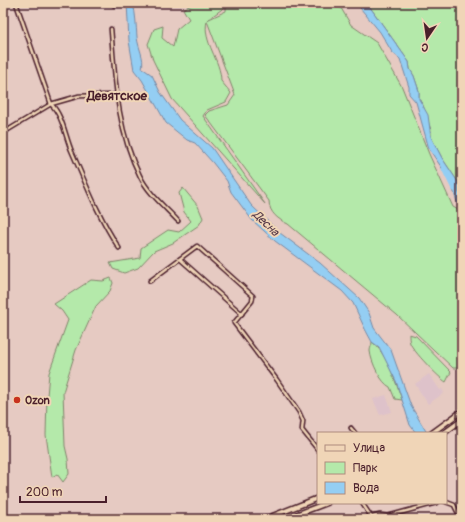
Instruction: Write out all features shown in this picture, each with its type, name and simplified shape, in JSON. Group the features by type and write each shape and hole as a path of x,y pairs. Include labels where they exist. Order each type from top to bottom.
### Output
{"main road":[{"path":"433,432 462,411"},
{"path":"445,432 462,420"},
{"path":"264,519 317,498"},
{"path":"285,519 324,504"}],"street":[{"path":"16,3 51,104 57,111 71,150 107,230 119,248"},
{"path":"111,29 116,95 125,134 140,177 155,197 178,220"},
{"path":"3,133 51,104 78,96 116,95"},
{"path":"150,281 197,246 253,296 252,301 234,323 235,326 277,380 299,412 303,421 302,430 317,449"},
{"path":"180,259 242,314"},
{"path":"350,428 354,432"},
{"path":"447,502 454,505 461,519"},
{"path":"363,504 372,518 380,515 388,516 432,504"}],"shaded area":[{"path":"429,374 440,390 442,389 444,393 428,404 415,384"},
{"path":"386,395 392,412 380,415 373,399"}],"green space":[{"path":"195,3 220,3 225,7 207,20 226,11 226,6 223,3 338,3 351,25 377,43 402,87 429,154 453,207 462,212 462,368 453,368 397,315 288,224 278,218 273,212 269,205 269,201 205,115 209,111 228,105 235,95 207,21 207,36 218,66 221,81 231,93 226,102 207,110 203,116 265,204 172,99 153,60 148,44 154,29 163,26 162,38 173,47 177,29 189,19 183,9"},
{"path":"367,3 462,3 462,197 459,193 458,182 442,158 431,137 431,130 423,105 419,99 419,91 410,69 409,62"},
{"path":"183,188 198,206 203,218 199,225 173,243 154,251 138,268 124,273 113,269 110,263 140,258 141,248 168,230 179,232 191,221 184,212 179,193"},
{"path":"111,278 113,283 110,291 96,306 76,350 63,392 65,446 69,474 63,482 57,474 52,477 46,435 49,373 68,320 62,311 54,304 91,280 103,281"},
{"path":"409,334 416,336 451,372 446,382 432,370 412,347 409,340"},
{"path":"372,342 386,360 402,400 395,399 390,387 383,381 377,372 372,361 370,351"}],"water":[{"path":"127,3 133,3 138,41 143,60 142,68 152,75 160,92 180,120 212,148 251,205 280,233 320,263 359,298 369,313 374,328 391,350 411,406 426,432 415,432 410,425 396,381 379,347 372,342 353,303 342,291 275,241 252,220 231,192 227,181 213,163 195,143 187,140 166,123 142,80 134,70 129,41"},
{"path":"356,3 367,3 409,62 410,69 419,91 419,99 428,115 431,137 442,158 458,182 459,193 462,197 462,206 457,202 450,180 429,149 416,102 409,94 409,87 400,59 392,52 380,32"}],"waterway":[{"name":"Десна","path":"444,169 454,189"}],"place":[{"name":"Ozon","path":"17,400"}],"district":[{"name":"Девятское","path":"117,95"}]}
